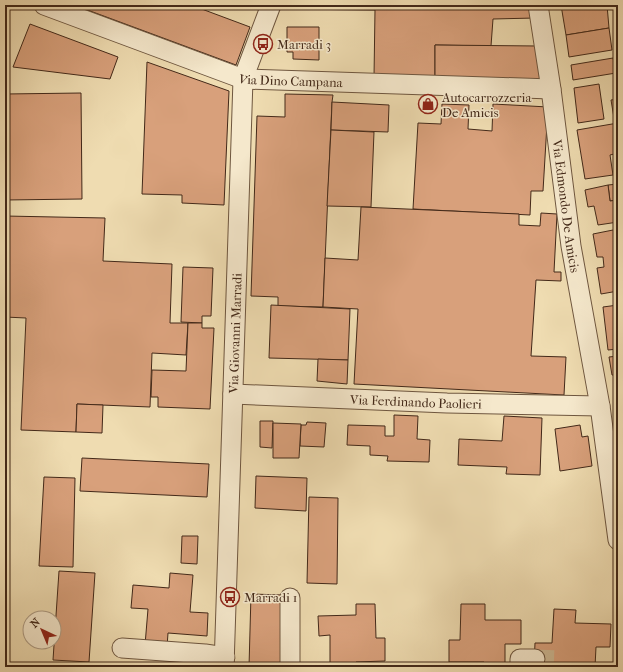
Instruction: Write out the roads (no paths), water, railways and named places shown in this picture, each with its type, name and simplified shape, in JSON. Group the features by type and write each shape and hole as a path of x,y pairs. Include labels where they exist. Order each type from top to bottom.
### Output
{"street":[{"name":"Via Dino Campana","path":"44,5 244,79 551,90"},
{"name":"Via Giovanni Marradi","path":"224,662 244,79 271,5"},
{"name":"Via Edmondo De Amicis","path":"538,5 551,90 571,246 600,406 618,540"},
{"name":"Via Ferdinando Paolieri","path":"232,394 447,403 600,406"},
{"path":"290,598 290,667"},
{"path":"122,648 205,654 224,662"}],"tunnel":[{"path":"535,659 563,660"}],"place":[{"name":"Marradi 3","path":"263,44"},
{"name":"Autocarrozzeria De Amicis","path":"428,104"},
{"name":"Marradi 1","path":"230,597"}]}
